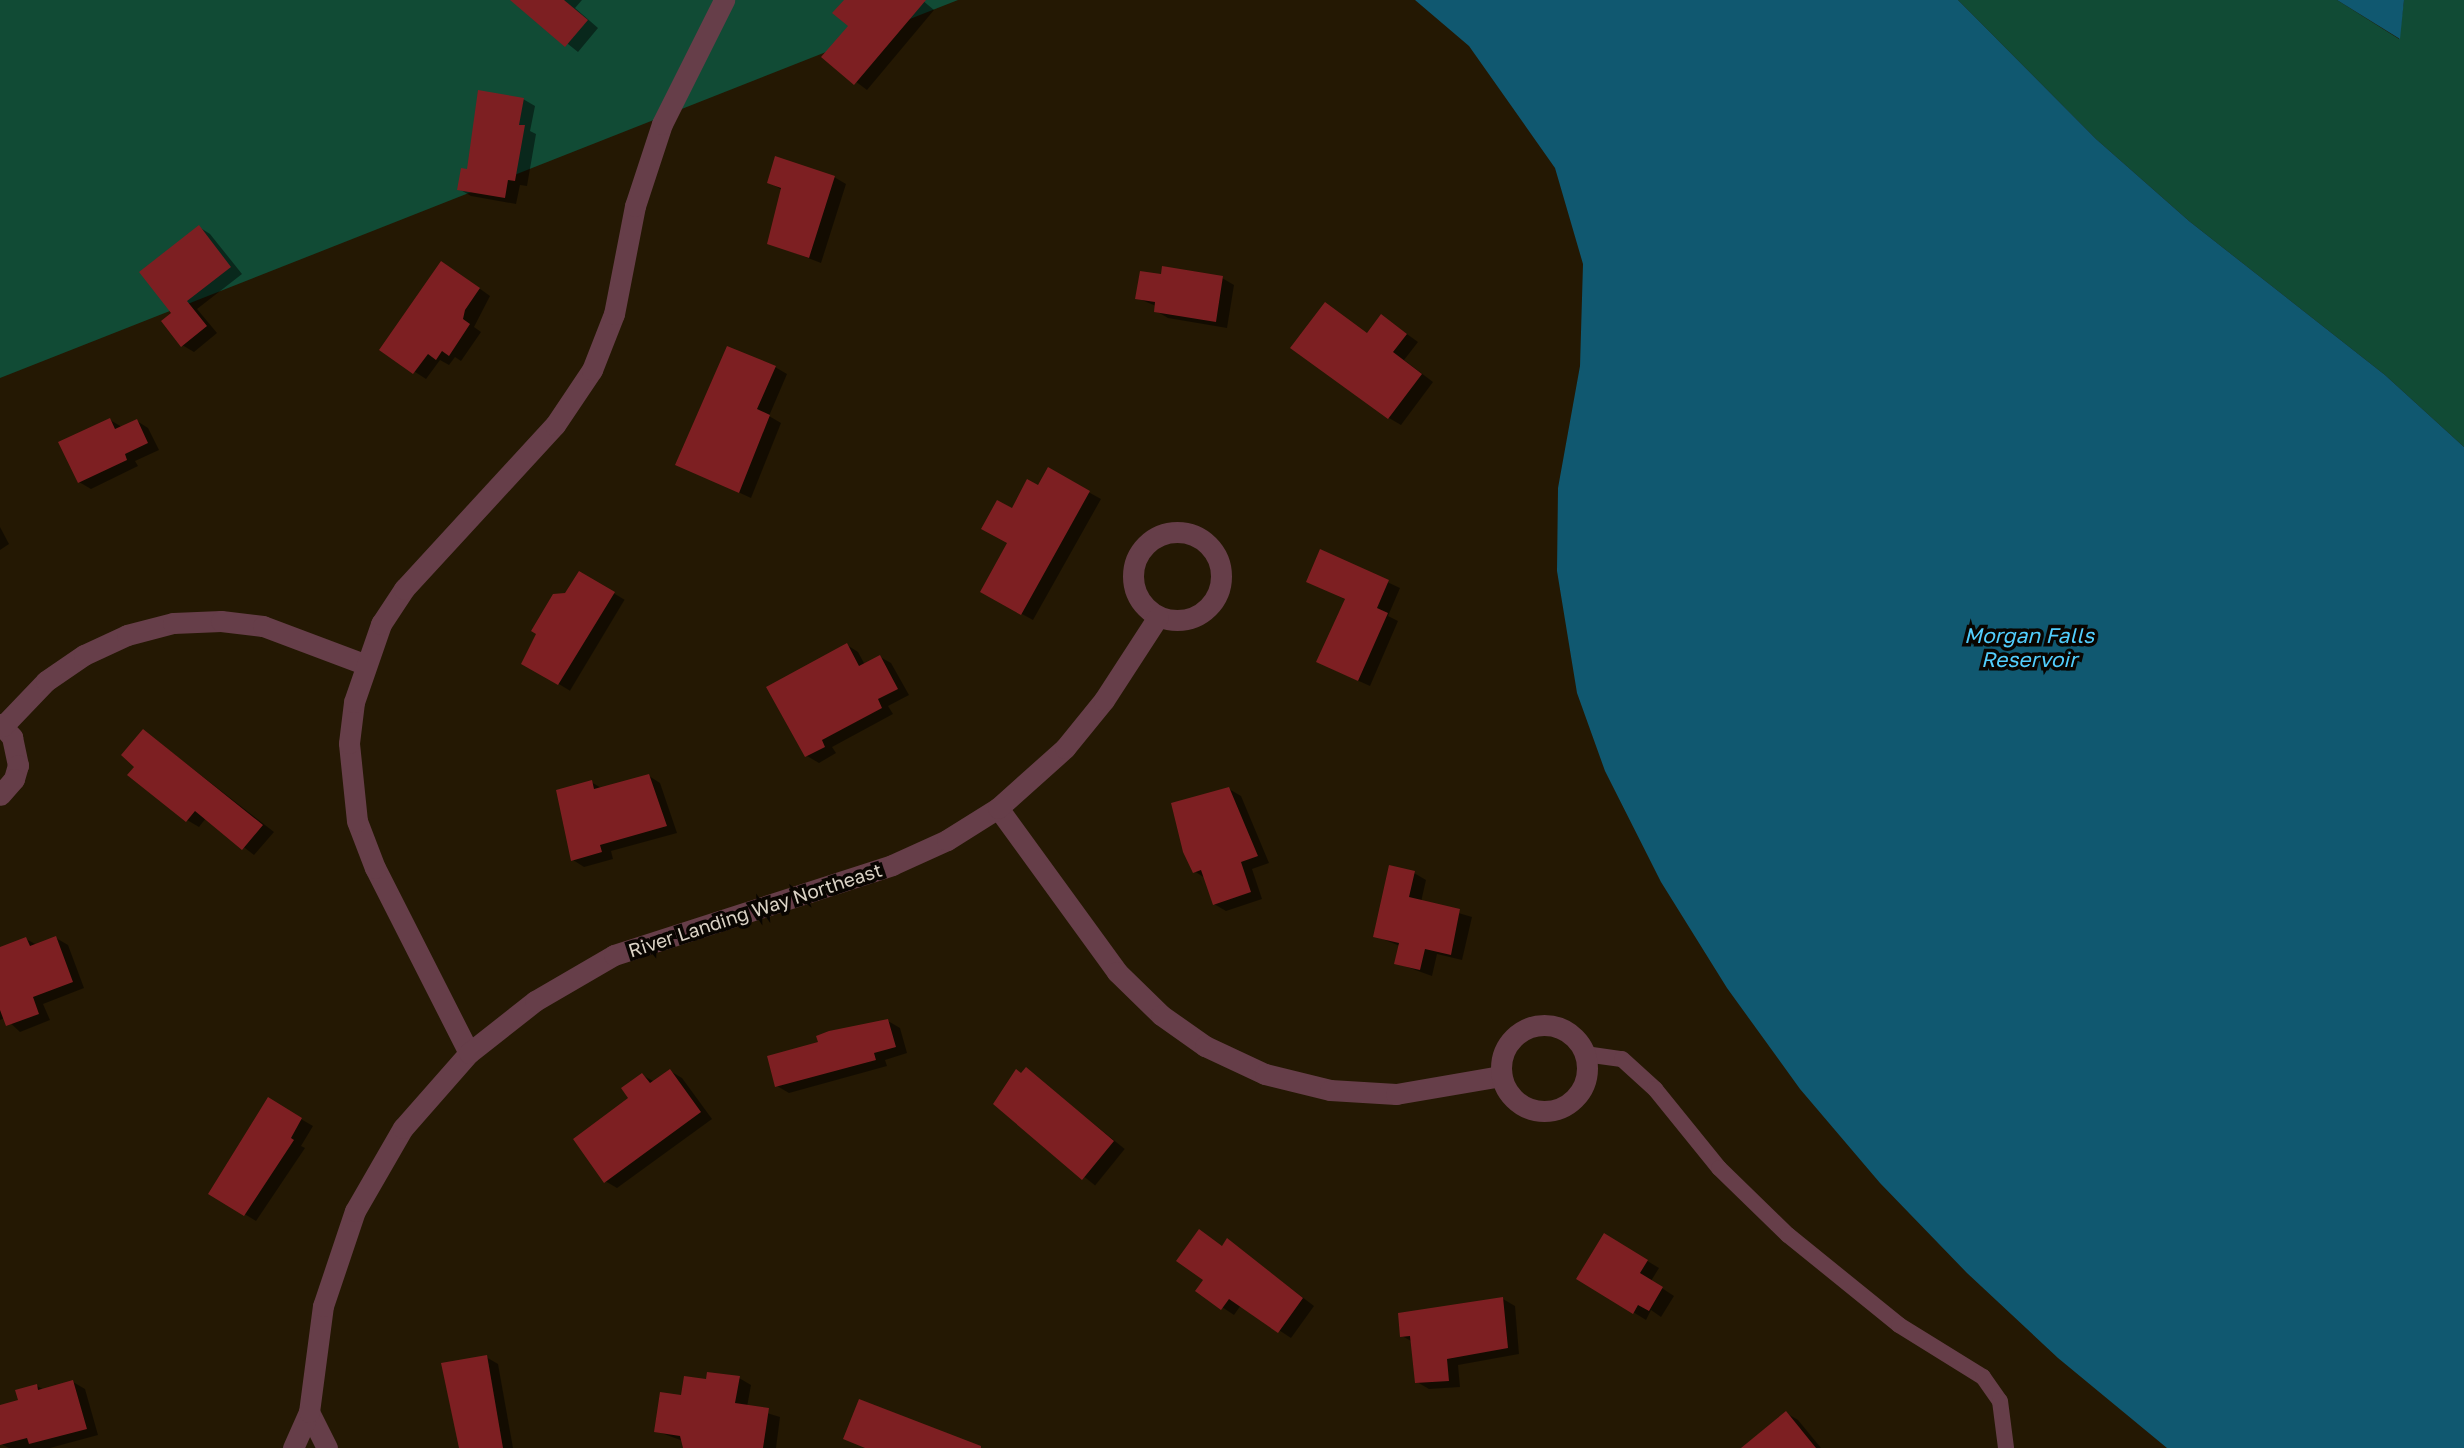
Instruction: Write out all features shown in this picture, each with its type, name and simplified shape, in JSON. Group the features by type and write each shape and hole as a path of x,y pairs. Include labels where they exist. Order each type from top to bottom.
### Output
{"street":[{"path":"469,1053 375,868 357,821 349,743 364,664 404,589 555,425 592,370 614,314 635,206 662,124 724,0"},
{"path":"1178,532 1195,536 1210,547 1219,562 1217,596 1191,618 1158,617 1135,592 1136,558 1161,535 1178,532"},
{"name":"River Landing Way Northeast","path":"293,1448 309,1412 323,1306 355,1211 403,1128 469,1053 535,1001 614,955 892,865 947,840 998,808 1065,748 1104,700 1158,617"},
{"path":"0,795 14,779 18,765 12,737 2,725 46,681 84,654 127,635 173,623 221,621 263,626 364,664"},
{"path":"998,808 1117,972 1161,1014 1205,1046 1265,1074 1330,1090 1396,1094 1501,1076"},
{"path":"1527,1028 1559,1028 1575,1038 1585,1054 1587,1073 1581,1091 1568,1104 1553,1111 1519,1104 1501,1076 1506,1047 1527,1028"},
{"path":"309,1412 327,1448"}],"lane":[{"path":"1585,1054 1622,1059 1655,1089 1718,1168 1788,1235 1899,1325 1983,1377 2000,1401 2006,1448"}],"green space":[{"path":"0,0 958,0 0,378"},
{"path":"1958,0 2337,0 2399,39 2404,0 2464,0 2464,447 2385,375 2189,221 2096,139"}],"water":[{"name":"Morgan Falls Reservoir","path":"1415,0 1958,0 2096,139 2189,221 2385,375 2464,447 2464,1448 2167,1448 2058,1358 1967,1273 1880,1183 1800,1089 1727,988 1661,882 1605,771 1577,693 1557,571 1558,488 1580,366 1583,264 1555,168 1469,46"},
{"path":"2337,0 2404,0 2400,39"}],"building":[{"path":"510,0 564,0 588,20 565,47"},
{"path":"844,0 926,0 854,85 821,57 848,26 832,13"},
{"path":"478,90 524,98 519,125 525,125 515,181 508,180 505,198 457,190 461,168 467,169"},
{"path":"775,156 835,176 809,258 767,244 781,188 767,183"},
{"path":"199,225 231,267 187,301 207,326 181,347 161,321 171,313 139,272"},
{"path":"441,261 480,288 465,310 463,319 470,324 449,356 442,351 436,360 428,354 413,374 379,350"},
{"path":"1162,266 1223,276 1216,322 1154,312 1155,302 1135,299 1140,271 1161,274"},
{"path":"1325,302 1367,333 1381,314 1407,334 1393,352 1422,374 1388,419 1290,348"},
{"path":"727,346 776,366 757,409 770,415 739,493 675,465"},
{"path":"110,418 115,429 137,419 148,443 125,454 127,460 78,483 58,442"},
{"path":"1048,467 1090,491 1021,615 980,592 1007,543 981,529 997,500 1012,508 1027,479 1038,485"},
{"path":"1320,549 1389,580 1377,608 1388,613 1358,681 1316,662 1345,599 1306,582"},
{"path":"579,571 615,592 558,685 521,664 536,634 531,631 553,594 565,593"},
{"path":"847,643 859,666 880,655 898,689 878,699 882,708 822,740 825,747 805,757 766,687"},
{"path":"143,729 263,825 242,850 195,811 186,822 127,775 134,767 121,755"},
{"path":"649,774 667,826 600,845 602,852 571,861 556,790 592,780 594,789"},
{"path":"1229,787 1258,856 1241,862 1251,892 1213,905 1201,870 1193,873 1183,852 1171,803"},
{"path":"1389,865 1415,871 1409,897 1460,909 1451,955 1425,949 1420,970 1394,964 1399,943 1373,937"},
{"path":"56,936 73,982 33,997 39,1014 6,1026 0,1010 0,947 26,937 30,946"},
{"path":"888,1019 896,1047 874,1053 876,1060 775,1087 767,1056 818,1042 816,1036 829,1031"},
{"path":"1026,1067 1114,1141 1082,1180 993,1104 1016,1069 1021,1073"},
{"path":"670,1069 701,1112 604,1183 573,1139 628,1098 621,1088 642,1073 650,1083"},
{"path":"268,1097 302,1118 291,1138 294,1140 244,1216 208,1194"},
{"path":"1199,1229 1222,1246 1227,1238 1303,1298 1278,1333 1229,1299 1221,1310 1195,1291 1203,1280 1176,1261"},
{"path":"1604,1233 1648,1260 1640,1273 1663,1287 1649,1311 1638,1305 1633,1314 1576,1279"},
{"path":"1503,1297 1508,1348 1447,1359 1449,1381 1415,1383 1410,1336 1400,1337 1398,1313"},
{"path":"487,1355 503,1448 459,1448 441,1363"},
{"path":"707,1372 740,1376 735,1403 769,1408 763,1448 683,1448 680,1436 654,1432 660,1392 681,1395 684,1376 706,1379"},
{"path":"73,1380 87,1429 29,1444 27,1438 0,1445 0,1405 18,1400 15,1390 37,1384 38,1390"},
{"path":"859,1399 981,1448 865,1448 843,1439"},
{"path":"1786,1411 1816,1448 1741,1448"}]}
